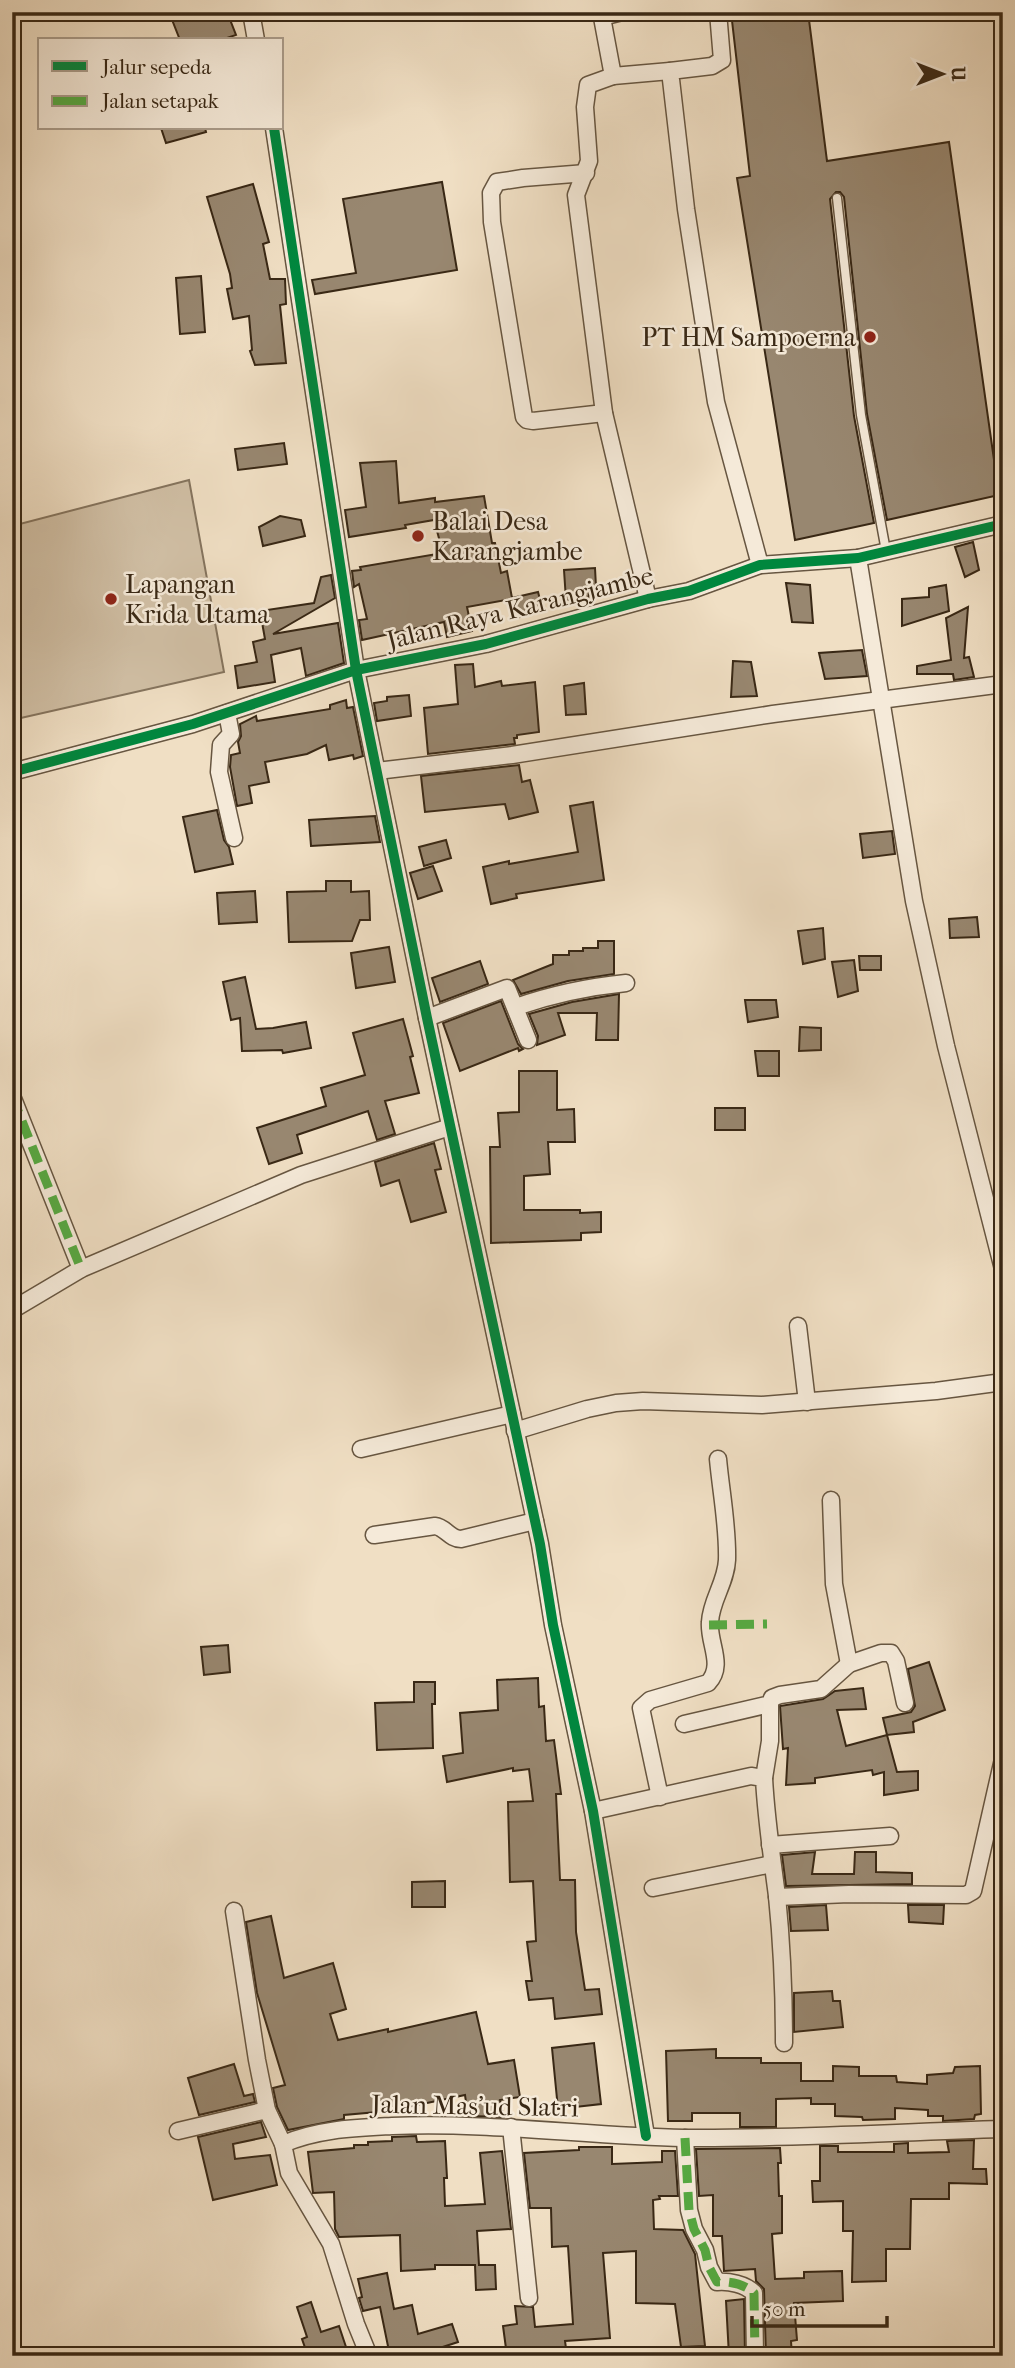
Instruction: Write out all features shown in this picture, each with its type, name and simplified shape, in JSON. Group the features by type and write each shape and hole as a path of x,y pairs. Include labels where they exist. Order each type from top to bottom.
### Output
{"street":[{"path":"251,12 256,38"},
{"path":"613,76 601,15 622,12"},
{"path":"648,599 604,413 577,214 576,195 586,173 590,148 584,107 588,85 613,76 712,66 722,60 718,12"},
{"path":"670,71 686,209 716,402 761,565"},
{"path":"274,130 356,670 426,1018 535,1521 558,1650 593,1811 646,2136"},
{"path":"586,173 496,182 491,193 492,222 524,417 533,421 604,413"},
{"name":"Jalan Raya Karangjambe","path":"12,772 193,724 356,670 486,644 648,599 689,591 761,565 858,558 1003,524"},
{"path":"858,558 917,914 946,1046 1003,1269"},
{"path":"377,771 512,755 773,713 1003,684"},
{"path":"227,713 231,734 221,745 219,772 234,838"},
{"path":"516,1007 561,992 626,983"},
{"path":"426,1018 507,988 528,1040"},
{"path":"12,1096 82,1269"},
{"path":"12,1310 82,1269 301,1175 450,1127"},
{"path":"798,1326 807,1402"},
{"path":"515,1431 587,1409 629,1402 727,1406 807,1402 936,1391 1003,1382"},
{"path":"361,1449 512,1414"},
{"path":"660,1797 641,1708 650,1700 708,1683 715,1676 717,1667 709,1625 715,1598 724,1580 727,1560 718,1459"},
{"path":"831,1500 834,1584 849,1664"},
{"path":"374,1535 435,1526 452,1537 461,1539 535,1521"},
{"path":"784,2043 784,1979 764,1778 770,1741 772,1698 821,1689 849,1664 881,1653 891,1653 896,1661 905,1703"},
{"path":"684,1724 770,1704"},
{"path":"777,1897 849,1894 966,1895 973,1891 1003,1759"},
{"path":"593,1811 751,1776 764,1778"},
{"path":"770,1845 890,1836"},
{"path":"653,1888 772,1864"},
{"path":"234,1911 267,2110 283,2144 289,2173 331,2244 369,2356"},
{"path":"178,2131 267,2110"},
{"name":"Jalan Mas'ud Slatri","path":"283,2144 305,2135 360,2128 440,2124 685,2138 842,2136 1003,2129"},
{"path":"511,2127 529,2298"},
{"path":"685,2138 689,2210 694,2229 717,2282 726,2281 747,2287 754,2293 755,2356"}],"lane":[{"path":"837,198 861,415 886,551"}],"shaded area":[{"name":"Lapangan Krida Utama","path":"189,480 224,672 12,720 12,526"}],"building":[{"path":"169,12 227,12 236,35 227,38 179,38"},
{"name":"PT HM Sampoerna","path":"731,12 808,12 827,161 949,142 999,495 887,520 867,414 844,197 840,192 836,192 830,199 854,416 874,523 795,540 737,178 750,176"},
{"path":"162,130 206,130 206,132 166,143"},
{"path":"442,182 457,270 315,294 312,280 356,273 343,199"},
{"path":"253,184 269,242 263,244 270,279 285,279 286,304 280,305 286,363 255,365 250,351 249,316 233,319 227,289 232,288 230,274 207,197"},
{"path":"201,276 205,332 180,334 176,278"},
{"path":"284,443 287,464 238,470 235,449"},
{"path":"396,461 399,503 484,496 492,543 495,543 501,573 507,571 512,598 538,592 543,611 516,618 512,599 467,607 472,631 447,637 444,622 362,640 359,620 367,619 359,584 354,587 352,571 361,570 360,567 443,553 434,520 405,525 406,528 349,537 345,510 366,507 360,463"},
{"path":"280,516 301,520 305,536 263,546 259,527"},
{"path":"973,542 979,570 965,577 955,547"},
{"path":"595,568 596,587 591,587 588,599 566,600 564,570"},
{"path":"331,575 335,598 273,634 338,623 344,663 306,676 301,648 271,655 275,682 238,688 235,666 257,662 253,642 265,639 260,611 314,603 321,577"},
{"path":"786,583 810,585 813,623 792,622"},
{"path":"946,585 949,611 902,626 902,599 929,597 929,588"},
{"path":"968,607 964,658 969,657 974,677 954,680 953,674 917,674 917,666 951,660 946,618"},
{"path":"862,650 867,676 825,679 819,653"},
{"path":"733,661 751,662 757,696 731,697"},
{"path":"473,664 475,687 501,681 502,686 535,682 539,732 517,735 517,738 514,738 515,744 428,754 424,708 458,704 455,665"},
{"path":"584,683 586,714 566,715 564,686"},
{"path":"409,695 411,716 377,721 374,703 387,701 387,697"},
{"path":"346,700 347,708 353,707 363,756 354,759 353,755 329,760 326,745 307,754 265,762 269,782 249,786 252,803 237,806 230,767 231,755 240,753 240,724 256,716 257,721 330,709 330,705"},
{"path":"519,765 522,782 530,780 538,812 509,819 505,804 425,812 421,776"},
{"path":"593,802 604,880 516,894 517,898 491,904 483,867 578,852 570,806"},
{"path":"217,810 233,864 195,872 183,817"},
{"path":"375,816 380,842 311,846 309,820"},
{"path":"892,831 895,854 863,858 860,834"},
{"path":"446,840 451,858 424,866 419,847"},
{"path":"433,866 442,891 418,899 410,873"},
{"path":"326,881 351,881 351,892 369,891 370,920 360,920 352,941 289,942 287,892 326,891"},
{"path":"255,891 257,922 219,924 217,893"},
{"path":"977,917 979,937 950,938 949,919"},
{"path":"823,928 825,959 803,964 798,931"},
{"path":"598,941 614,941 614,974 568,981 521,994 513,980 553,964 553,955 569,955 569,951 598,948"},
{"path":"389,947 395,982 356,988 351,953"},
{"path":"859,956 881,956 881,970 860,970"},
{"path":"854,960 858,991 838,997 832,962"},
{"path":"480,961 488,984 440,1002 432,978"},
{"path":"245,977 256,1029 306,1022 311,1048 283,1053 282,1050 242,1051 240,1018 231,1020 223,982"},
{"path":"619,994 618,1040 596,1040 597,1013 558,1013 565,1035 537,1045 538,1036 529,1014 572,1002"},
{"path":"745,1000 776,1000 778,1017 748,1022"},
{"path":"501,1001 518,1044 523,1049 519,1051 518,1048 460,1071 443,1023"},
{"path":"403,1019 419,1093 385,1101 395,1134 377,1140 368,1111 297,1135 302,1153 269,1164 257,1128 326,1106 321,1088 365,1075 353,1033"},
{"path":"800,1027 821,1028 821,1050 799,1051"},
{"path":"755,1051 779,1051 779,1076 758,1076"},
{"path":"519,1071 557,1071 557,1110 574,1109 575,1142 548,1142 550,1174 524,1176 524,1210 601,1212 601,1232 581,1233 581,1240 491,1243 490,1147 500,1147 498,1113 519,1112"},
{"path":"715,1108 745,1108 745,1130 715,1130"},
{"path":"434,1143 441,1169 435,1170 446,1212 411,1222 399,1180 381,1186 375,1162"},
{"path":"228,1645 230,1672 204,1675 201,1647"},
{"path":"929,1662 945,1710 913,1722 914,1732 887,1735 883,1718 911,1712 915,1706 908,1669"},
{"path":"538,1678 539,1707 544,1706 546,1741 554,1740 561,1794 556,1794 560,1880 575,1880 576,1932 585,1990 599,1989 602,2014 555,2019 553,1998 529,2000 526,1981 532,1981 527,1942 536,1941 533,1881 510,1882 508,1802 533,1801 529,1769 513,1771 513,1768 447,1782 443,1756 463,1753 460,1713 498,1710 497,1680"},
{"path":"414,1682 435,1682 435,1704 432,1704 433,1748 377,1750 375,1703 414,1702"},
{"path":"863,1688 866,1709 837,1710 846,1746 887,1735 897,1772 918,1771 918,1790 884,1795 884,1772 873,1775 872,1770 815,1778 815,1783 786,1785 788,1748 783,1749 780,1706 823,1699 835,1691"},
{"path":"815,1852 812,1874 854,1874 855,1852 876,1852 876,1872 912,1873 912,1884 786,1886 782,1855"},
{"path":"445,1881 445,1907 412,1907 412,1882"},
{"path":"826,1905 828,1930 791,1931 789,1907"},
{"path":"908,1905 944,1905 943,1924 909,1922"},
{"path":"271,1916 284,1978 333,1963 346,2009 330,2014 338,2040 388,2029 388,2032 476,2012 488,2064 514,2060 520,2097 500,2100 504,2117 468,2116 465,2095 389,2111 344,2115 344,2119 288,2130 277,2107 273,2088 285,2085 257,1993 246,1922"},
{"path":"832,1991 833,2001 840,2001 843,2027 794,2032 794,1993"},
{"path":"594,2043 601,2104 558,2109 552,2048"},
{"path":"716,2049 716,2058 761,2058 761,2063 801,2063 801,2081 833,2081 833,2066 859,2067 859,2076 896,2076 897,2082 927,2084 927,2075 953,2073 955,2067 980,2066 981,2114 975,2115 974,2119 943,2121 943,2116 928,2116 928,2110 895,2108 895,2119 863,2120 862,2117 835,2116 835,2104 811,2104 811,2098 776,2099 776,2127 740,2127 740,2113 692,2113 692,2121 668,2121 666,2051"},
{"path":"234,2064 244,2096 253,2094 255,2102 199,2115 188,2078"},
{"path":"261,2122 266,2137 233,2144 235,2159 270,2155 277,2185 213,2200 198,2137"},
{"path":"416,2136 417,2142 445,2141 445,2206 485,2204 480,2153 502,2151 511,2229 477,2231 479,2265 495,2265 496,2289 476,2290 475,2265 435,2265 435,2269 401,2271 400,2235 339,2237 335,2229 334,2192 313,2193 308,2152 354,2148 354,2145 368,2145 368,2142 392,2141 392,2137"},
{"path":"974,2140 973,2169 986,2169 987,2184 949,2183 949,2199 911,2199 910,2249 886,2249 886,2281 852,2282 853,2231 843,2231 843,2201 813,2202 812,2181 820,2181 820,2146 838,2146 838,2152 894,2152 894,2144 908,2143 908,2153 949,2152 947,2141"},
{"path":"579,2147 612,2147 612,2164 662,2162 662,2151 675,2151 678,2196 659,2196 660,2199 653,2200 654,2229 683,2230 695,2254 705,2346 681,2347 675,2304 636,2303 636,2251 603,2253 610,2338 565,2341 567,2356 507,2356 503,2326 517,2324 515,2306 533,2307 535,2327 573,2324 568,2246 552,2247 551,2208 530,2208 524,2153 579,2150"},
{"path":"780,2148 781,2163 778,2163 779,2196 782,2196 782,2233 772,2234 775,2279 804,2278 804,2272 842,2271 843,2301 794,2303 797,2340 791,2341 792,2356 766,2356 764,2289 756,2281 755,2269 724,2271 722,2236 713,2236 713,2195 699,2196 696,2149"},
{"path":"387,2273 394,2309 412,2305 418,2334 452,2324 458,2342 415,2356 390,2356 380,2307 363,2311 358,2279"},
{"path":"744,2299 745,2356 729,2356 726,2301"},
{"path":"311,2302 321,2332 339,2326 349,2356 308,2356 302,2339 307,2337 297,2307"}],"marked path":[{"path":"12,1096 81,1269"},
{"path":"709,1625 767,1624"},
{"path":"685,2138 689,2210 694,2229 717,2282 737,2284 754,2293 755,2356"}],"cycle path":[{"path":"274,130 356,670 427,1018 540,1544 553,1625 593,1811 646,2136"},
{"path":"12,772 193,724 356,670 486,644 648,599 689,591 760,565 858,558 1003,524"}],"place":[{"name":"PT HM Sampoerna","path":"870,337"},
{"name":"Balai Desa Karangjambe","path":"418,536"},
{"name":"Lapangan Krida Utama","path":"111,599"}]}
